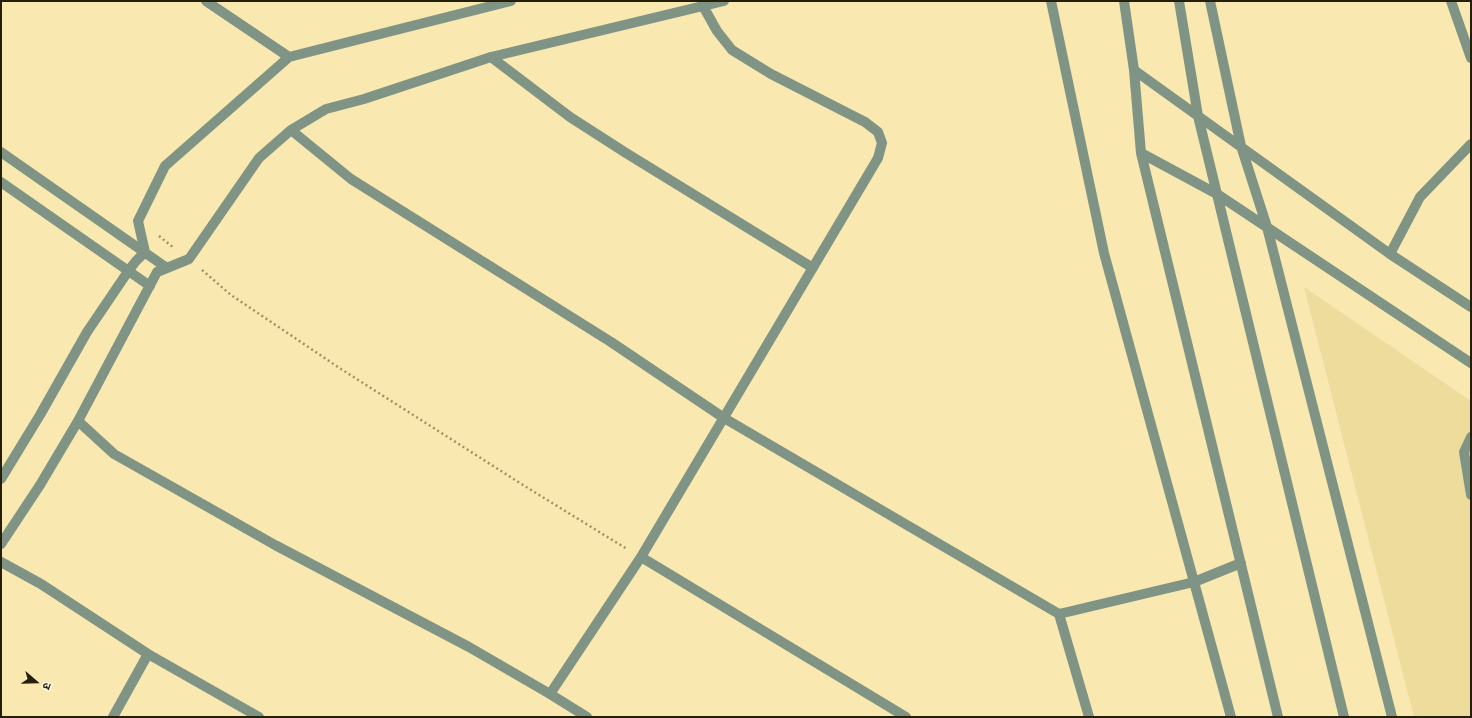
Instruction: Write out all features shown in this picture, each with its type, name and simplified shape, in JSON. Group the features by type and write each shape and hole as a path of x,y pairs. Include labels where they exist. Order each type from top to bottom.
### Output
{"street":[{"path":"206,1 289,57"},
{"path":"145,252 138,221 165,166 289,57 511,1"},
{"path":"1,544 40,485 78,421 157,272 189,259 259,158 291,130 326,109 491,57 724,1"},
{"path":"1051,1 1104,253 1231,717"},
{"path":"1124,1 1134,70 1141,153 1278,717"},
{"path":"1179,1 1198,116 1344,717"},
{"path":"1210,1 1240,146 1267,227 1392,717"},
{"path":"1451,1 1471,58"},
{"path":"550,694 641,557 878,158 882,143 878,132 864,122 771,74 732,50 717,31 703,6"},
{"path":"491,57 570,117 639,162 813,268"},
{"path":"1134,70 1390,254 1471,307"},
{"path":"291,130 352,179 611,342 724,418 1059,614 1089,717"},
{"path":"1390,254 1420,197 1471,144"},
{"path":"1,152 167,268"},
{"path":"1141,153 1218,194 1471,363"},
{"path":"1,182 150,286"},
{"path":"3,473 40,414 87,332 128,270 145,252"},
{"path":"78,421 114,454 274,545 469,647 587,717"},
{"path":"1471,437 1464,452 1471,495"},
{"path":"641,557 906,717"},
{"path":"1,562 41,584 148,654 259,717"},
{"path":"1059,614 1194,582 1241,563"},
{"path":"113,717 148,654"}],"path":[{"path":"138,221 189,259 231,295 341,369 523,485 641,557"}],"shaded area":[{"path":"1304,287 1471,401 1471,717 1414,717"}]}
